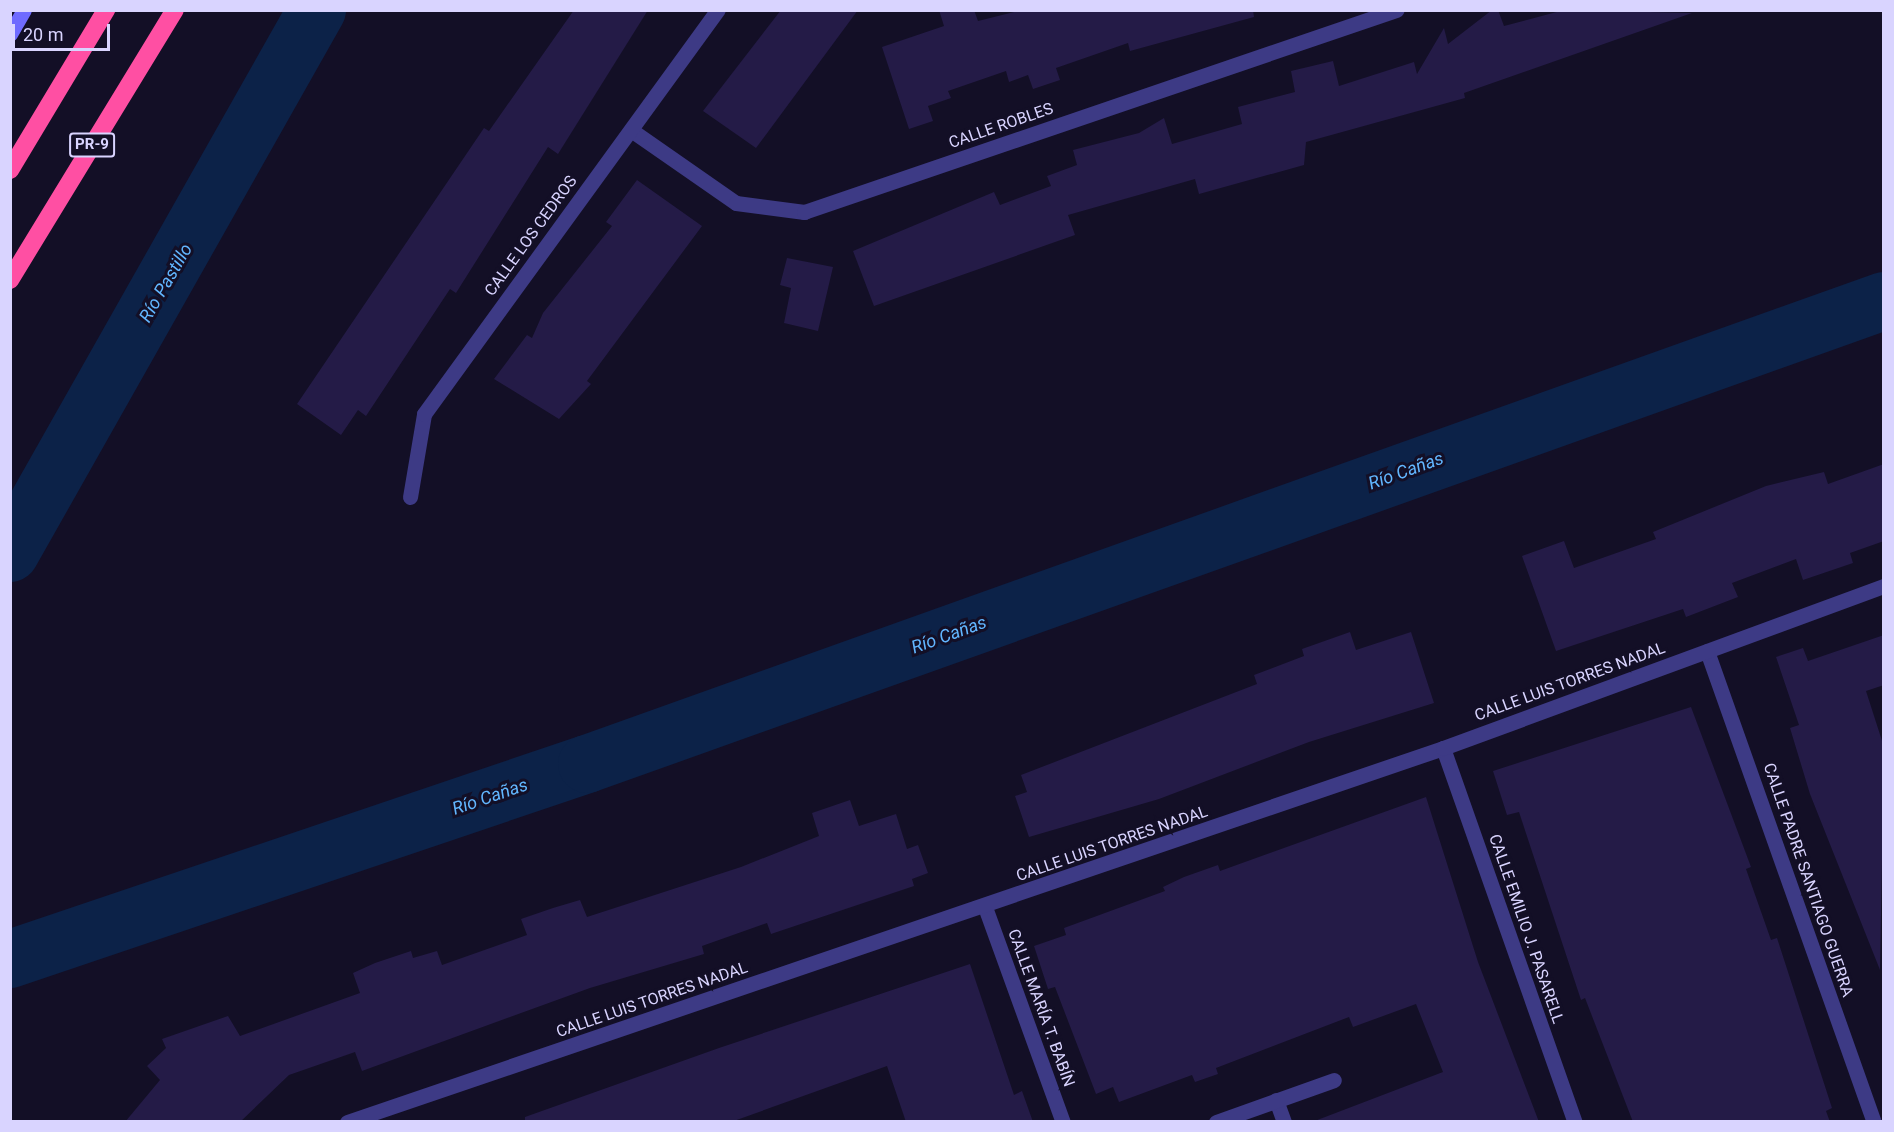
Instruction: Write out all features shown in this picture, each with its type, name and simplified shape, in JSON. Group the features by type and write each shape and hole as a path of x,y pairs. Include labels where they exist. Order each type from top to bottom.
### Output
{"highway":[{"path":"10,170 106,10"},
{"name":"PR-9","path":"10,280 175,10"}],"street":[{"path":"10,34 24,10"},
{"name":"CALLE LOS CEDROS","path":"410,497 424,414 718,10"},
{"name":"CALLE ROBLES","path":"631,130 736,203 804,212 1396,10"},
{"name":"CALLE LUIS TORRES NADAL","path":"347,1122 985,907 1443,748 1884,586"},
{"name":"CALLE PADRE SANTIAGO GUERRA","path":"1707,651 1874,1122"},
{"name":"CALLE EMILIO J. PASARELL","path":"1443,748 1575,1122"},
{"name":"CALLE MARÍA T. BABÍN","path":"985,907 1063,1122"},
{"path":"1216,1122 1334,1080"},
{"path":"1276,1100 1284,1122"}],"building":[{"path":"574,10 648,10 558,154 548,147 456,293 450,289 366,416 358,410 341,435 297,404 484,128 489,131"},
{"path":"781,10 858,10 756,148 703,111"},
{"path":"939,10 974,10 978,21 1022,10 1253,10 1254,17 1130,51 1128,43 1056,68 1060,80 1033,89 1028,75 1009,82 1006,71 948,91 951,98 928,106 933,121 909,129 882,47 944,26"},
{"path":"1492,10 1498,10 1504,26 1564,10 1692,13 1464,93 1465,98 1306,142 1304,165 1199,194 1195,179 1068,215 1075,235 874,306 853,251 994,192 1000,205 1051,186 1047,176 1077,165 1073,150 1139,133 1164,118 1172,144 1242,124 1238,107 1295,92 1291,71 1333,61 1339,86 1414,62 1417,74 1444,28 1448,44"},
{"path":"637,180 702,226 587,381 591,384 559,419 494,379 527,335 532,338 543,313 612,226 606,222"},
{"path":"787,258 833,267 818,331 784,323 791,288 780,285"},
{"path":"1884,464 1884,541 1850,553 1853,563 1803,580 1796,559 1732,583 1738,597 1686,617 1683,609 1556,651 1522,556 1564,541 1574,568 1656,539 1653,532 1766,486 1824,472 1828,484"},
{"path":"1350,632 1356,650 1411,632 1434,703 1309,742 1159,799 1029,837 1015,796 1027,792 1021,775 1257,684 1254,675 1304,656 1302,649"},
{"path":"1884,635 1884,685 1866,691 1884,747 1880,970 1810,794 1790,728 1799,725 1776,657 1803,648 1808,661"},
{"path":"1691,707 1751,867 1746,869 1771,940 1777,938 1832,1108 1826,1111 1830,1122 1633,1122 1585,998 1581,1000 1519,812 1507,815 1493,771"},
{"path":"1426,797 1478,962 1539,1122 1312,1122 1443,1072 1416,1004 1353,1027 1349,1017 1216,1068 1218,1074 1195,1082 1192,1075 1119,1102 1113,1087 1096,1094 1055,987 1048,989 1034,946 1066,935 1064,928 1165,891 1163,887 1184,877 1218,865 1220,871"},
{"path":"850,800 859,826 896,814 907,849 918,845 928,873 912,879 914,886 771,934 767,923 702,946 704,954 590,988 362,1071 355,1052 289,1075 240,1122 125,1122 160,1080 147,1066 166,1048 162,1039 228,1016 240,1036 360,993 353,973 375,963 411,951 413,958 437,951 442,965 527,935 521,919 553,908 580,900 587,917 741,867 819,836 812,813"},
{"path":"970,964 1014,1095 1022,1091 1033,1122 906,1122 887,1066 731,1122 525,1122 525,1117 719,1048"}],"waterway":[{"name":"Río Pastillo","path":"10,553 317,10"},
{"name":"Río Cañas","path":"10,959 587,764 1884,301"}]}
